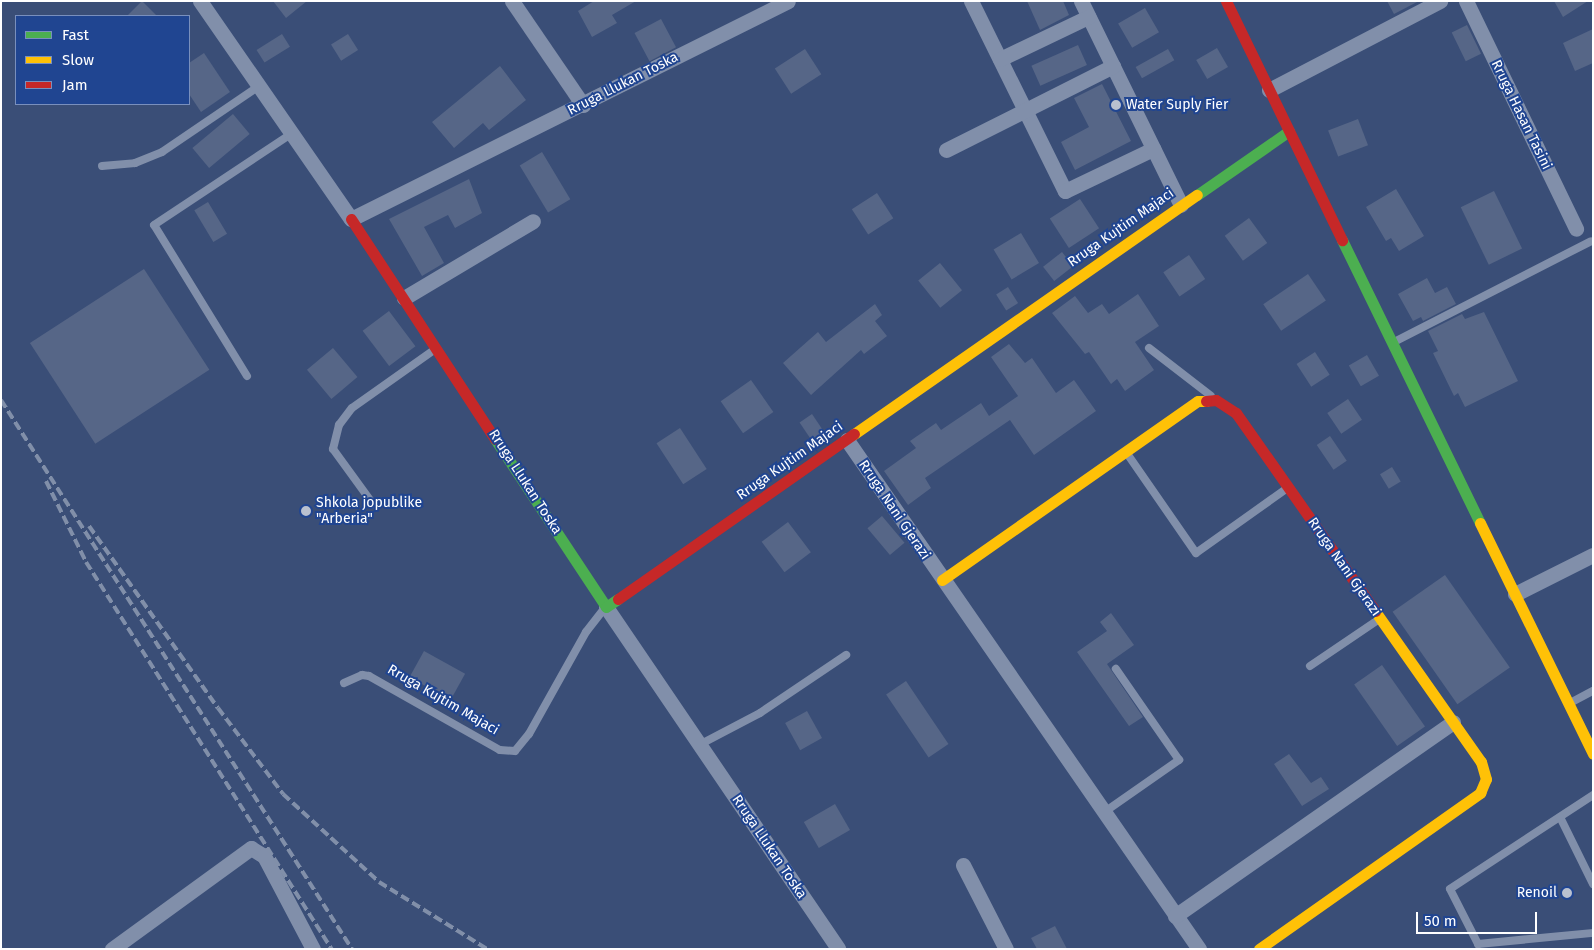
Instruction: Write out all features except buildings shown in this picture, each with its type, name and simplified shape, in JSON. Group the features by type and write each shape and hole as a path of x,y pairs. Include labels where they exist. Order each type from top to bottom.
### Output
{"street":[{"name":"Rruga Llukan Toska","path":"200,1 438,347 606,607 838,949"},
{"path":"512,1 583,105"},
{"name":"Rruga Llukan Toska","path":"351,219 583,105 788,1"},
{"path":"971,1 1065,191 1153,149"},
{"path":"1081,1 1181,205"},
{"path":"1226,1 1593,754"},
{"path":"1269,90 1440,1"},
{"name":"Rruga Hasan Tasini","path":"1466,1 1576,229"},
{"path":"1000,59 1088,16"},
{"path":"946,150 1113,66"},
{"name":"Rruga Kujtim Majaci","path":"606,607 1289,131"},
{"path":"404,298 533,221"},
{"path":"942,580 1198,401 1216,400"},
{"name":"Rruga Nani Gjerazi","path":"1216,400 1236,413 1453,722 1484,770 1486,778 1480,793 1259,949"},
{"name":"Rruga Nani Gjerazi","path":"847,440 1199,949"},
{"path":"1515,594 1593,555"},
{"path":"1175,916 1453,722"},
{"path":"112,949 251,848 264,856 313,949"},
{"path":"963,865 1006,949"}],"lane":[{"path":"102,166 136,163 162,152 259,86"},
{"path":"247,376 154,225 291,134"},
{"path":"1392,343 1591,241"},
{"path":"373,504 333,448 339,425 352,408 438,347"},
{"path":"1149,348 1216,400"},
{"path":"1126,452 1196,553 1288,488"},
{"name":"Rruga Kujtim Majaci","path":"344,684 362,675 369,676 500,750 515,751 529,734 586,632 606,607"},
{"path":"1310,666 1380,618"},
{"path":"699,745 760,713 846,655"},
{"path":"1103,812 1179,760 1116,669"},
{"path":"1568,704 1593,691"},
{"path":"1593,796 1450,889 1478,944 1593,933"},
{"path":"1560,817 1593,884"}],"railway":[{"path":"1,400 352,949"},
{"path":"46,481 86,562 332,949"},
{"path":"89,526 218,708 283,794 379,882 487,949"}],"traffic: fast":[{"path":"1197,195 1289,131"},
{"path":"1342,240 1480,523"},
{"path":"495,439 606,607 618,599"}],"traffic: slow":[{"path":"854,434 1197,195"},
{"path":"942,580 1198,401 1206,401"},
{"path":"1480,523 1593,754"},
{"path":"1259,949 1480,793 1486,779 1481,762 1375,611"}],"traffic: jam":[{"path":"1226,1 1342,240"},
{"path":"351,219 495,439"},
{"path":"1206,401 1216,400 1236,413 1375,611"},
{"path":"618,599 854,434"}],"place":[{"name":"Water Suply Fier","path":"1116,105"},
{"name":"Shkola jopublike \"Arberia\"","path":"306,511"},
{"name":"Renoil","path":"1567,893"}]}
